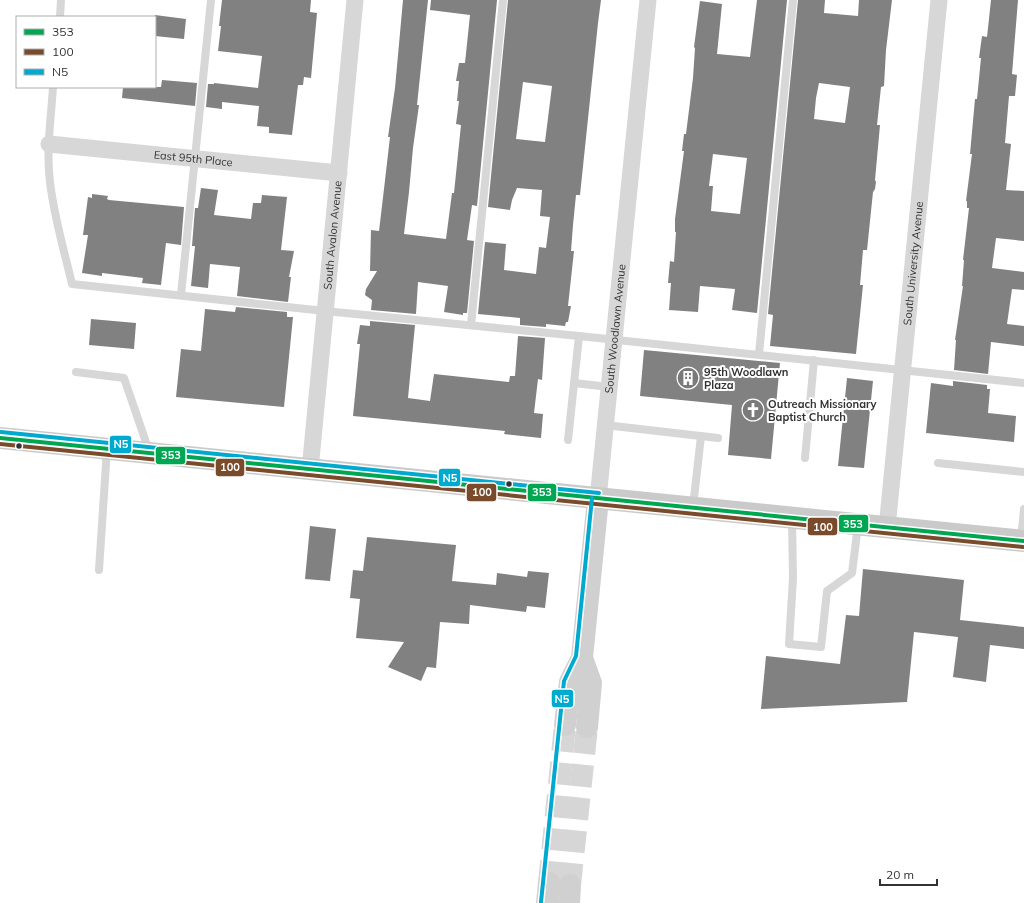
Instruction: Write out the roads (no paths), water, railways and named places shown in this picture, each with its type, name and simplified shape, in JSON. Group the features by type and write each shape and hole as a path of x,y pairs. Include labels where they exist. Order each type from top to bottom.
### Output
{"main road":[{"path":"0,438 1023,541"}],"street":[{"name":"South Avalon Avenue","path":"310,470 355,0"},
{"name":"South Woodlawn Avenue","path":"565,725 570,682 582,658 648,0"},
{"name":"South University Avenue","path":"887,528 939,0"},
{"name":"East 95th Place","path":"49,144 338,173"},
{"name":"South Woodlawn Avenue","path":"582,658 591,684 587,727"}],"lane":[{"path":"60,16 61,0"},
{"path":"181,295 211,0"},
{"path":"471,325 503,0"},
{"path":"759,354 794,0"},
{"path":"54,88 49,144 50,180 54,211 72,284 325,311 759,354 1024,383"},
{"path":"568,440 579,336"},
{"path":"806,458 814,360"},
{"path":"76,372 124,378 150,454"},
{"path":"574,383 609,387"},
{"path":"606,425 718,438"},
{"path":"693,508 702,436"},
{"path":"99,570 107,449"},
{"path":"938,463 1024,472"},
{"path":"1023,541 1024,509"},
{"path":"792,518 793,578 789,644 821,647 827,591 852,573 858,525"}],"tunnel":[{"path":"549,883 565,725"},
{"path":"570,885 587,727"}],"place":[{"name":"95th Woodlawn Plaza","path":"688,378"},
{"name":"Outreach Missionary Baptist Church","path":"753,410"}]}
